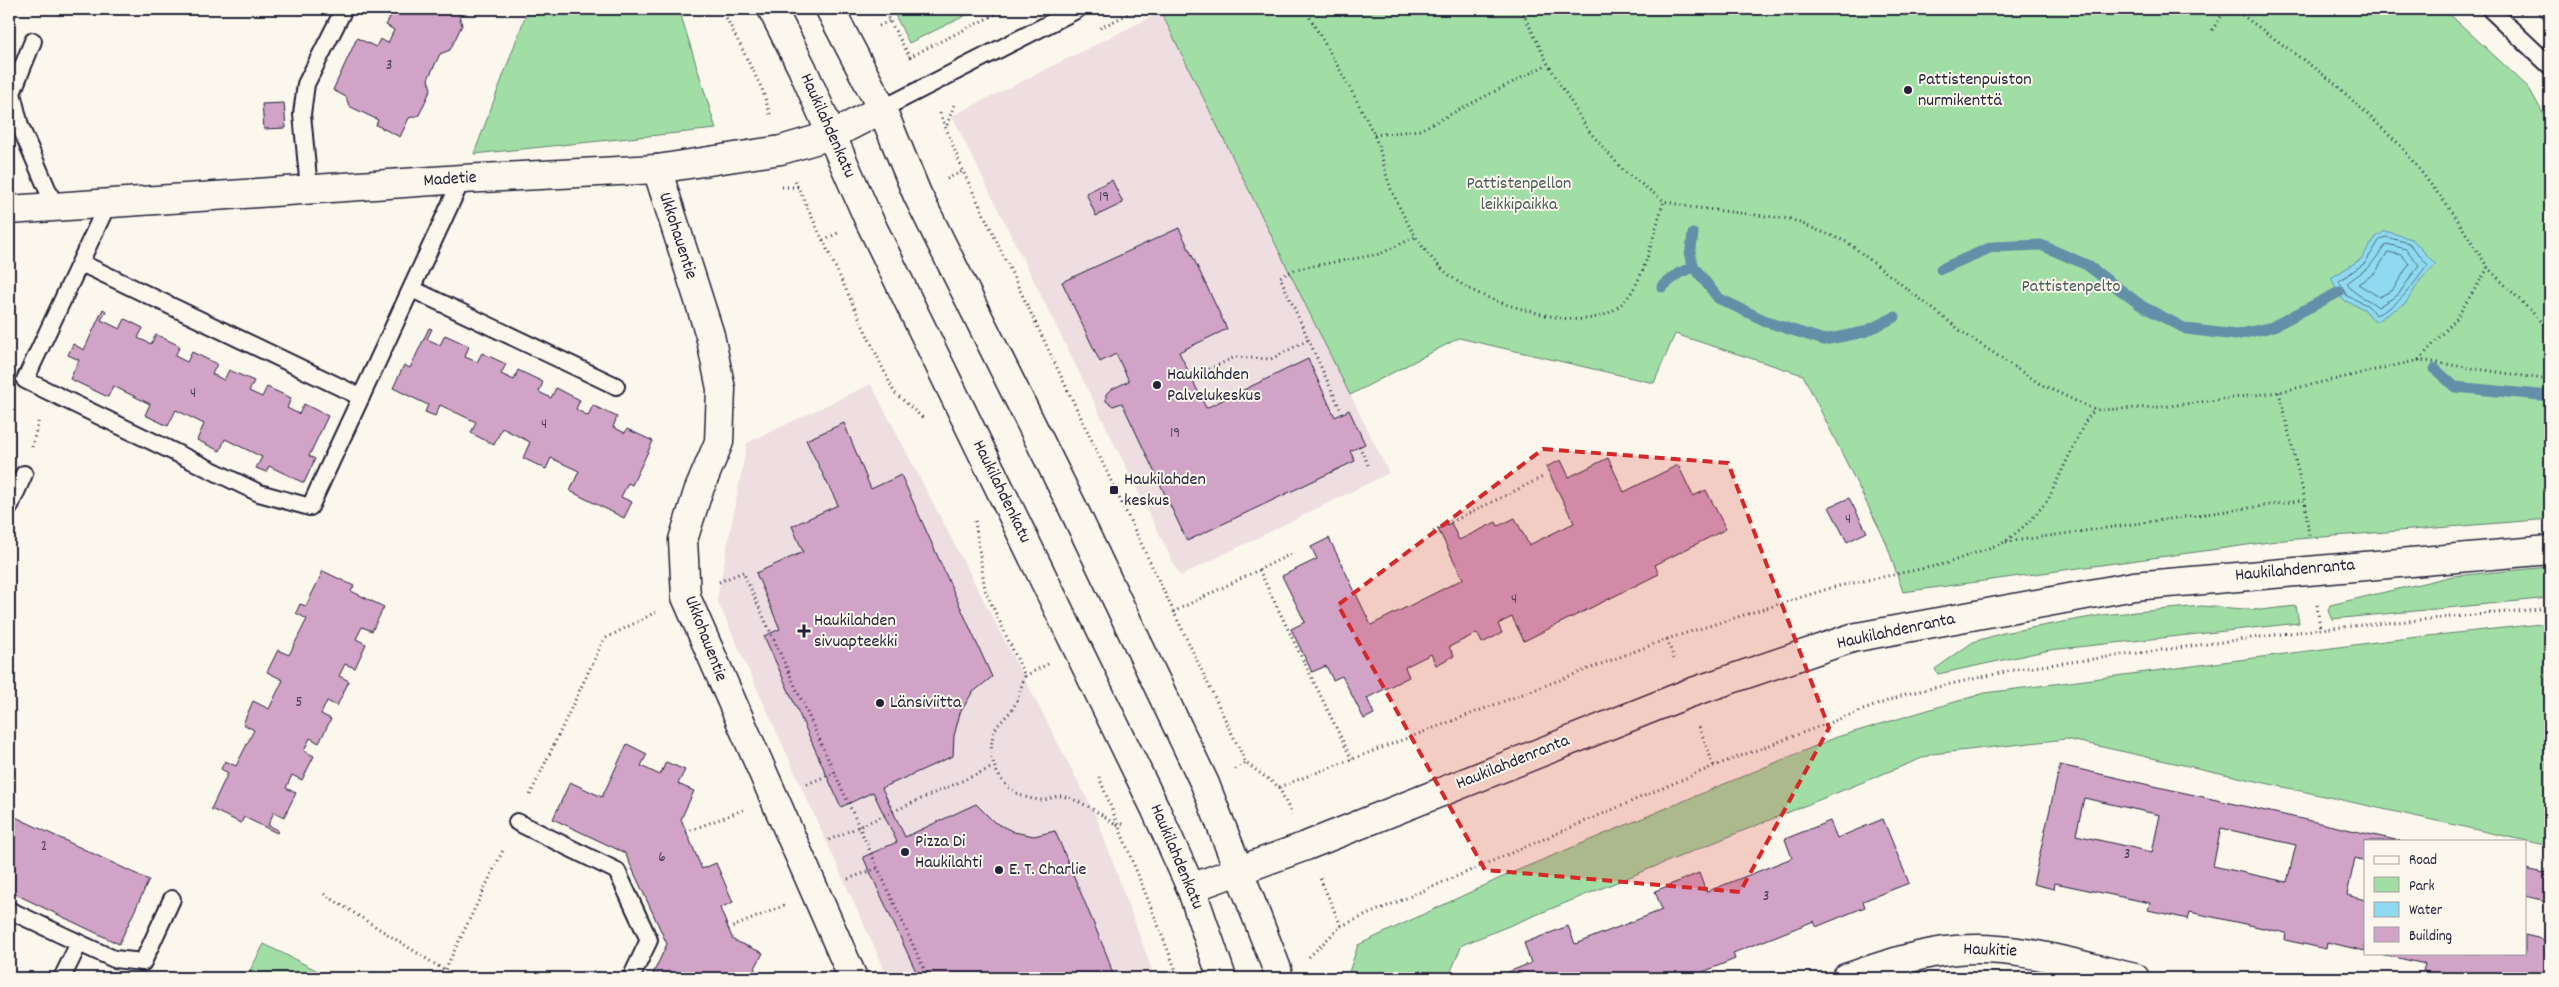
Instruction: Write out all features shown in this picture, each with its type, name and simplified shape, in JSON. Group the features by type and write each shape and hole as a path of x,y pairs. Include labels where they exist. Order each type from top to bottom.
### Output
{"street":[{"name":"Haukilahdenkatu","path":"772,9 832,135 868,218 1151,799 1191,888 1222,978"},
{"path":"830,9 882,109 917,194 1074,508 1205,784 1277,968 1278,978"},
{"name":"Madetie","path":"9,210 462,178 657,169 781,150 832,135 882,109"},
{"name":"Ukkohauentie","path":"657,169 710,335 721,389 719,442 698,492 683,540 686,597 853,978"},
{"name":"Haukilahdenranta","path":"1191,888 1239,868 1306,846 1687,694 1852,638 2134,586 2313,569 2550,550"},
{"name":"Haukitie","path":"1846,978 1889,963 1957,950 2024,952 2136,978"}],"lane":[{"path":"309,189 302,114 306,84 344,9"},
{"path":"882,109 925,85 1078,9"},
{"path":"2490,9 2550,66"},
{"path":"33,41 12,93 20,126 55,207"},
{"path":"108,203 25,380 259,493 310,507 462,178"},
{"path":"81,263 361,397"},
{"path":"412,289 616,386"},
{"path":"9,508 24,474"},
{"path":"517,822 617,871 649,940 631,978"},
{"path":"9,910 114,959 143,962 172,899"},
{"path":"62,978 79,943"}],"path":[{"path":"722,9 762,89 781,150 894,392 923,416 927,425"},
{"path":"883,9 947,126 963,171 1246,764 1279,787 1341,926"},
{"path":"909,57 1006,9"},
{"path":"1305,9 1374,136 1391,187 1415,237 1443,270 1464,287 1494,301 1551,316 1587,320 1615,311 1636,288 1664,201"},
{"path":"1522,9 1548,64 1588,130 1625,172 1664,201 1689,207 1790,220 1847,242 1965,334 2040,384 2094,410 2161,407 2279,392 2418,360 2550,380"},
{"path":"2212,30 2226,9"},
{"path":"2234,9 2332,81 2402,146 2453,213 2488,268 2550,330"},
{"path":"1374,136 1420,130 1548,64"},
{"path":"1342,414 1280,277 1296,269 1380,254 1415,237"},
{"path":"2418,360 2456,319 2488,268"},
{"path":"1191,378 1235,357 1271,359 1308,340"},
{"path":"24,474 38,426 44,389"},
{"path":"2279,392 2305,500 2320,630"},
{"path":"2005,542 2029,522 2048,500 2085,422 2094,410"},
{"path":"1359,446 1369,467"},
{"path":"1433,531 1543,477"},
{"path":"1279,787 1666,639 1834,587 1945,564 2005,542 2305,500"},
{"path":"980,528 975,519 986,590 1025,676"},
{"path":"1173,612 1292,553"},
{"path":"1259,570 1352,760"},
{"path":"728,579 743,572 861,827 928,978"},
{"path":"604,639 686,597"},
{"path":"1305,960 1341,926 1714,766 1906,694 2018,669 2320,630 2550,608"},
{"path":"1054,671 1050,662 1025,676 1014,708 1001,720 993,732 990,749 993,767 1012,792 1027,798 1044,800 1061,796 1098,811 1117,826"},
{"path":"798,854 993,767"},
{"path":"1096,771 1179,978"},
{"path":"324,894 444,972 457,978"}],"highlighted area":[{"path":"1543,449 1728,463 1829,728 1740,892 1485,870 1338,605"}],"shaded area":[{"path":"1161,12 1389,473 1180,576 952,116"},
{"path":"871,384 1096,816 1155,978 888,978 717,600 747,443"}],"green space":[{"path":"528,9 679,9 716,129 474,154"},
{"path":"892,9 979,9 909,43"},
{"name":"Pattistenpelto","path":"1168,9 2444,9 2529,88 2550,126 2550,519 2284,540 1903,592 1886,542 1803,375 1675,334 1654,383 1459,338 1350,395 1161,12"},
{"path":"2550,567 2550,598 2332,619 2328,611 2330,605 2453,576"},
{"path":"2202,606 2260,610 2296,606 2299,623 2050,650 1938,674 1935,669 1973,642 2003,633 2102,615"},
{"path":"2550,623 2550,846 2066,739 1932,754 1462,945 1448,978 1347,978 1358,945 1511,873 1837,737 1985,693 2400,639"},
{"path":"264,944 332,978 246,978"}],"water":[{"path":"2385,231 2412,239 2436,265 2421,279 2406,303 2375,322 2364,309 2343,300 2331,278 2361,259 2376,237"}],"building":[{"path":"394,9 461,9 459,15 462,25 450,50 440,54 428,79 431,89 419,115 409,118 400,137 376,125 378,120 349,106 346,97 333,90 357,38 376,47 380,39 388,43 394,30 386,25"},
{"path":"2515,9 2525,9 2521,14"},
{"path":"2534,9 2550,9 2550,24"},
{"path":"284,103 286,128 264,129 262,104"},
{"path":"1112,180 1123,203 1096,216 1086,193"},
{"name":"Haukilahden Palvelukeskus","path":"1179,228 1227,329 1179,352 1206,408 1308,359 1335,417 1349,410 1365,444 1350,451 1355,461 1187,541 1122,403 1113,406 1106,401 1106,394 1110,390 1129,381 1116,354 1100,362 1062,282"},
{"path":"103,309 106,311 101,320 120,329 125,319 143,328 138,338 151,344 156,334 180,346 175,356 187,362 192,352 217,364 212,374 224,380 229,370 254,381 249,391 262,397 267,387 291,398 287,408 299,414 304,404 328,416 309,456 315,459 304,483 269,466 266,472 256,468 262,457 225,439 220,451 197,440 204,424 176,410 168,426 145,415 150,404 113,386 108,397 70,379 79,360 68,355 73,344 84,350"},
{"path":"429,328 432,329 427,339 440,345 445,335 469,346 465,357 477,362 482,353 506,364 501,374 514,380 518,370 543,382 539,392 551,398 556,388 580,400 576,409 588,416 593,405 617,417 613,427 625,433 627,429 653,441 632,485 628,483 621,497 632,502 624,518 570,491 579,471 551,458 546,469 523,458 530,442 502,428 494,445 471,433 476,422 440,405 435,416 425,412 428,405 393,388 404,365 410,368"},
{"name":"Länsiviitta","path":"844,423 871,489 901,475 992,677 972,693 960,713 954,736 953,756 882,788 905,837 976,804 994,822 1014,832 1034,836 1055,831 1108,958 1114,978 919,978 863,857 897,842 873,792 841,807 764,636 780,629 756,573 803,552 792,526 838,505 806,440"},
{"path":"1608,458 1624,492 1678,465 1693,496 1706,490 1726,529 1655,565 1659,574 1524,641 1512,617 1498,624 1502,633 1482,643 1477,633 1449,647 1454,656 1436,665 1431,654 1405,667 1409,677 1367,698 1374,714 1364,719 1342,676 1333,680 1326,666 1312,672 1291,629 1305,622 1282,576 1317,559 1311,547 1329,538 1371,625 1463,579 1438,529 1451,523 1459,540 1496,522 1498,526 1515,518 1529,545 1574,523 1546,467 1561,460 1569,477"},
{"path":"1849,498 1867,532 1847,542 1829,507"},
{"path":"323,571 354,586 351,591 384,607 372,631 362,627 356,639 366,644 355,668 345,664 339,676 349,681 337,706 327,701 321,714 331,719 319,743 310,738 304,751 314,756 302,780 292,775 286,788 296,793 284,817 274,812 268,825 278,830 277,833 244,817 241,823 211,809 228,773 221,769 225,761 236,766 254,730 243,724 253,701 269,709 283,680 267,672 278,650 289,655 307,619 296,613 300,604 306,606"},
{"path":"627,744 647,754 641,766 660,775 666,762 685,770 678,784 694,791 681,819 702,869 716,863 733,902 720,908 733,940 763,953 754,970 768,976 766,978 651,978 667,944 625,853 553,819 570,782 602,797"},
{"path":"2060,765 2396,840 2364,840 2364,861 2355,858 2347,895 2364,900 2364,951 2327,942 2326,949 2285,940 2286,933 2190,912 2188,919 2148,910 2150,903 2055,883 2054,889 2033,884","holes":["2084,798 2160,815 2152,852 2076,835","2221,828 2296,845 2287,882 2213,866"]},
{"path":"9,814 149,880 119,944 9,891"},
{"path":"1883,819 1909,883 1863,901 1865,907 1816,927 1814,921 1733,953 1735,959 1688,978 1683,973 1671,978 1493,978 1531,963 1524,943 1568,926 1575,944 1662,910 1655,891 1699,873 1706,892 1792,858 1785,839 1830,821 1837,838"},
{"path":"2526,869 2550,874 2550,902 2526,896"},
{"path":"2526,935 2550,941 2550,978 2486,978 2465,973 2464,978 2455,978 2423,971 2425,964 2380,954 2526,954"}],"waterway":[{"path":"1693,234 1690,256 1694,267"},
{"path":"1941,269 1992,247 2041,245 2087,265 2142,306 2186,329 2236,335 2272,327 2339,292"},
{"path":"1662,287 1679,273 1694,267 1718,298 1770,323 1824,340 1864,332 1895,317"},
{"path":"2435,369 2455,387 2550,396"}],"place":[{"name":"Pattistenpuiston nurmikenttä","path":"1908,90"},
{"name":"Haukilahden Palvelukeskus","path":"1157,385"},
{"name":"Haukilahden keskus","path":"1114,490"},
{"name":"Haukilahden sivuapteekki","path":"804,631"},
{"name":"Länsiviitta","path":"880,703"},
{"name":"Pizza Di Haukilahti","path":"905,852"},
{"name":"E. T. Charlie","path":"999,870"}],"park label":[{"name":"Pattistenpellon leikkipaikka","path":"1519,194"}]}
